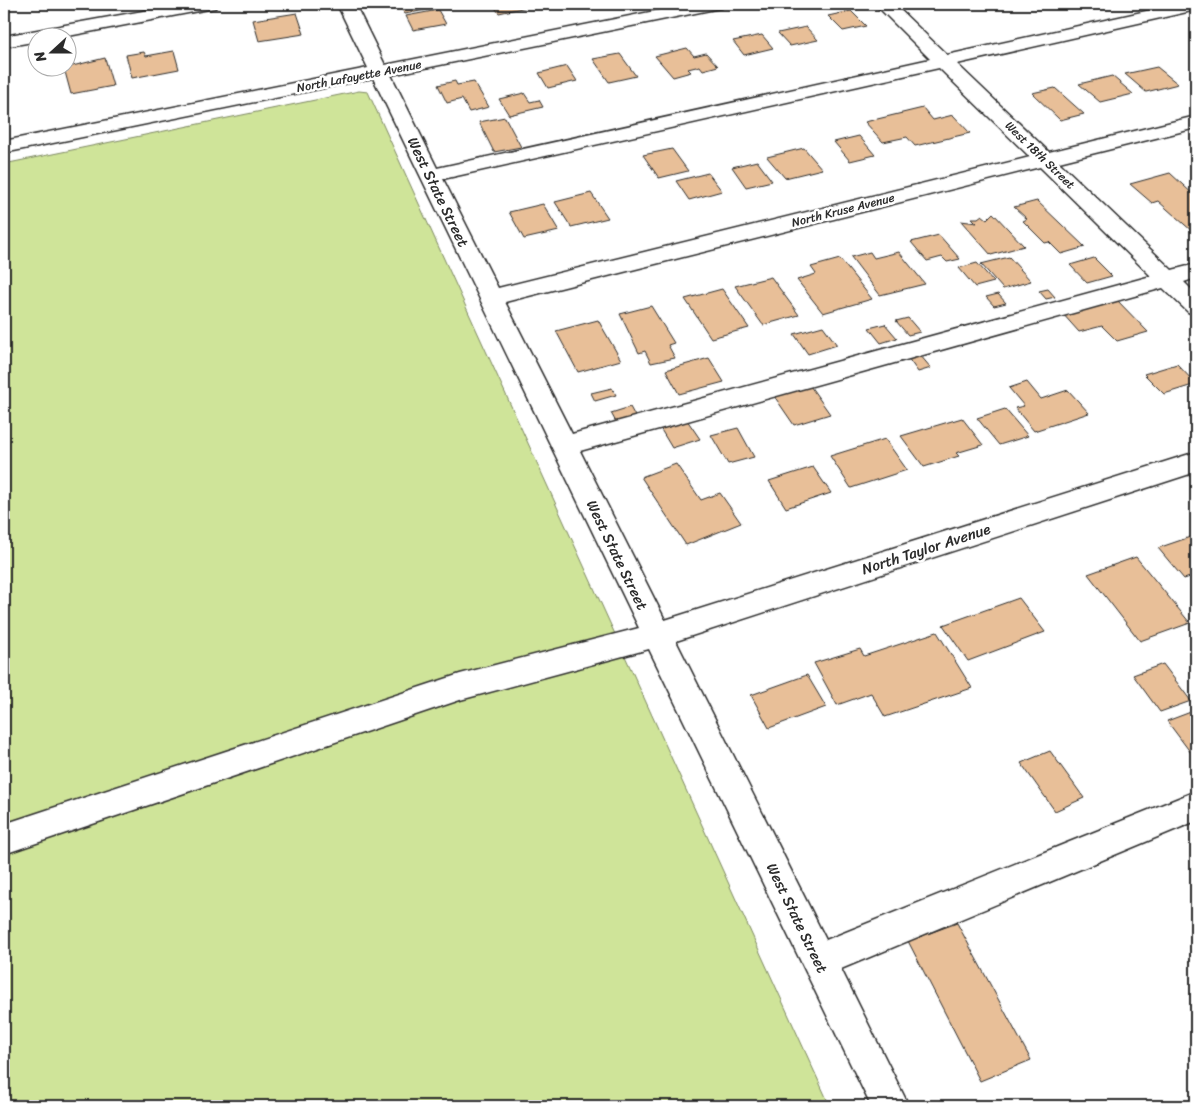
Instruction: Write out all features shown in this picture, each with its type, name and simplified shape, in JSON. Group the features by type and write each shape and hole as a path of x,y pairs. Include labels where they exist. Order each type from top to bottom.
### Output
{"street":[{"path":"4,42 209,4"},
{"name":"West State Street","path":"346,4 890,1106"},
{"name":"North Lafayette Avenue","path":"4,147 715,4"},
{"name":"West 18th Street","path":"884,4 1196,307"},
{"path":"430,176 1196,5"},
{"name":"North Kruse Avenue","path":"490,298 1196,122"},
{"path":"564,446 1196,271"},
{"name":"North Taylor Avenue","path":"4,839 460,687 657,635 1196,462"},
{"path":"818,961 1196,806"}],"green space":[{"path":"359,91 368,92 830,1106 4,1106 4,164"}],"building":[{"path":"421,4 425,10 405,14 401,8"},
{"path":"492,4 529,4 531,6 499,13"},
{"path":"438,10 446,24 413,30 406,16"},
{"path":"851,11 866,26 843,31 828,16"},
{"path":"297,13 304,34 259,41 253,20"},
{"path":"806,27 818,40 790,46 778,33"},
{"path":"762,35 773,48 744,55 733,41"},
{"path":"687,48 694,56 706,53 718,66 703,70 700,66 688,69 691,72 673,77 655,56"},
{"path":"174,51 179,69 132,78 126,55 144,52 146,56"},
{"path":"620,54 636,76 609,82 593,59"},
{"path":"105,58 113,86 71,94 67,78 78,78 78,65"},
{"path":"567,66 577,81 548,88 539,73"},
{"path":"1157,67 1178,84 1146,92 1125,74"},
{"path":"1112,76 1133,94 1100,102 1079,84"},
{"path":"455,81 457,85 474,82 489,107 469,112 462,99 447,103 438,85"},
{"path":"1055,88 1084,114 1060,120 1032,93"},
{"path":"524,93 530,102 539,100 543,107 509,115 499,99"},
{"path":"923,108 933,120 953,115 970,133 915,146 907,137 883,142 865,122"},
{"path":"505,117 521,147 494,152 479,122"},
{"path":"859,136 875,155 850,161 834,142"},
{"path":"804,148 822,169 785,178 767,157"},
{"path":"672,149 688,171 659,178 643,155"},
{"path":"757,161 772,181 746,187 732,167"},
{"path":"708,173 722,191 689,200 676,181"},
{"path":"1170,173 1196,197 1196,231 1193,232 1158,201 1152,203 1130,184"},
{"path":"591,193 608,218 571,227 555,202"},
{"path":"1037,201 1085,247 1061,254 1049,242 1045,243 1023,221 1027,219 1014,207"},
{"path":"543,204 559,231 524,239 509,212"},
{"path":"993,213 1024,246 991,255 961,221 977,223 972,218 978,218 982,215 987,219"},
{"path":"939,235 960,259 947,262 942,257 927,261 911,242"},
{"path":"870,252 874,258 899,252 925,284 880,295 851,257"},
{"path":"1009,257 1031,281 1003,289 981,264"},
{"path":"1094,258 1112,276 1087,283 1070,265"},
{"path":"840,259 872,299 823,313 797,280 816,274 811,267"},
{"path":"977,263 994,282 975,287 959,268"},
{"path":"771,277 799,315 763,325 735,286"},
{"path":"722,289 749,328 711,338 685,299"},
{"path":"1048,289 1055,297 1046,299 1039,291"},
{"path":"998,294 1006,303 994,306 986,297"},
{"path":"1115,298 1148,332 1117,341 1102,326 1079,332 1062,313"},
{"path":"651,306 674,343 668,345 675,358 651,363 645,351 639,353 620,314"},
{"path":"908,318 920,332 908,335 896,321"},
{"path":"598,320 621,360 578,372 556,331"},
{"path":"885,324 897,338 881,343 869,328"},
{"path":"823,326 837,345 808,354 794,334"},
{"path":"920,355 931,368 918,372 908,358"},
{"path":"709,358 724,382 679,394 666,370"},
{"path":"1177,364 1196,384 1164,394 1144,374"},
{"path":"1027,382 1041,399 1068,390 1089,413 1034,431 1015,408 1024,406 1009,388"},
{"path":"808,383 830,414 794,425 772,393"},
{"path":"612,388 616,395 595,401 591,393"},
{"path":"630,407 636,418 617,424 611,413"},
{"path":"1005,409 1028,436 999,445 977,418"},
{"path":"962,418 983,445 956,453 959,456 924,467 901,436"},
{"path":"687,420 700,439 672,448 660,428"},
{"path":"738,428 754,457 728,464 711,435"},
{"path":"885,439 907,470 851,488 830,456"},
{"path":"676,464 701,500 720,493 741,523 686,545 641,477"},
{"path":"813,467 831,493 786,508 769,481"},
{"path":"1196,535 1196,575 1184,579 1158,548"},
{"path":"1136,557 1190,623 1140,641 1088,574"},
{"path":"1019,598 1045,632 968,661 943,625"},
{"path":"937,632 972,688 885,717 871,693 837,705 814,663 860,649 864,656"},
{"path":"1163,664 1191,701 1160,712 1133,675"},
{"path":"807,675 826,707 769,728 751,695"},
{"path":"1196,710 1196,752 1191,753 1167,721"},
{"path":"1050,751 1084,798 1055,811 1021,763"},
{"path":"957,923 1031,1060 980,1081 908,941"}]}
